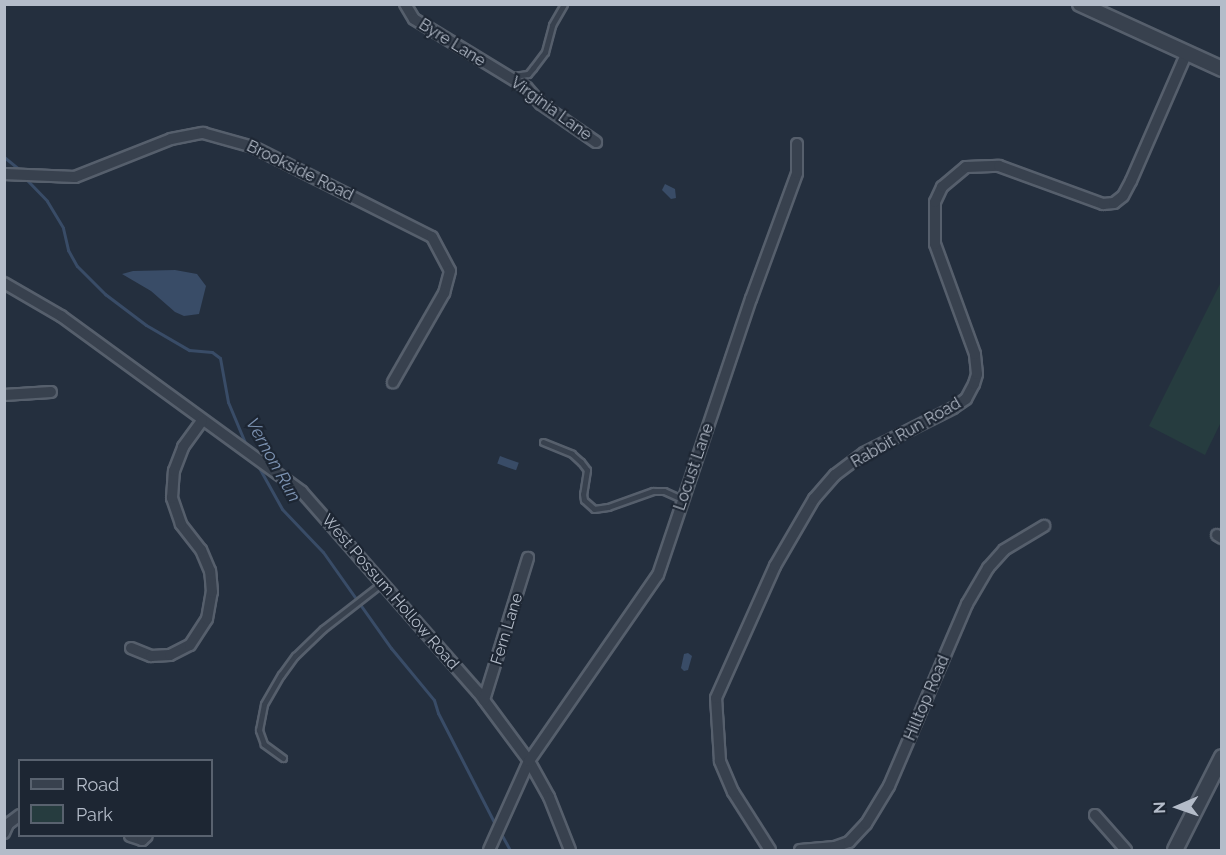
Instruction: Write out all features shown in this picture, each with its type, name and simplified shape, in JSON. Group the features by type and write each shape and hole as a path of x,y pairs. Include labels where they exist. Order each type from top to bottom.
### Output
{"street":[{"name":"Byre Lane","path":"405,4 414,19 505,76"},
{"path":"1086,6 1221,69"},
{"name":"Rabbit Run Road","path":"770,850 733,792 720,761 716,728 716,698 775,566 814,499 835,475 864,453 953,408 966,399 974,384 977,374 975,354 935,243 935,202 942,186 966,167 999,165 1103,204 1114,203 1123,196 1131,181 1187,52"},
{"name":"Virginia Lane","path":"505,76 526,88 541,104 596,142"},
{"name":"Brookside Road","path":"4,174 75,177 171,139 203,133 253,147 432,237 450,271 444,293 393,382"},
{"name":"Locust Lane","path":"489,850 529,761 658,575 796,173 797,144"},
{"name":"West Possum Hollow Road","path":"4,283 61,316 302,492 484,700 529,761 549,797 570,850"},
{"path":"4,395 51,392"},
{"path":"131,648 151,656 170,655 190,645 207,619 212,592 210,571 201,550 181,524 172,498 174,471 183,447 202,421"},
{"name":"Hilltop Road","path":"800,850 835,847 849,842 866,824 889,786 967,604 988,568 1004,550 1044,526"},
{"name":"Fern Lane","path":"484,700 528,558"},
{"path":"1175,850 1221,757"},
{"path":"1095,815 1126,850"},
{"path":"4,833 8,824 18,816"}],"lane":[{"path":"505,76 520,76 533,68 545,52 552,25 564,4"},
{"path":"543,442 572,454 581,462 587,470 584,500 594,509 608,507 653,491 664,491 684,500"},
{"path":"283,758 264,744 259,730 264,704 295,656 323,629 382,583"}],"green space":[{"path":"1221,282 1221,422 1205,455 1149,426"}],"water":[{"path":"665,184 675,189 676,198 671,199 662,190"},
{"path":"175,270 197,274 206,286 199,314 184,316 175,312 151,291 122,274 133,271"},
{"path":"500,456 519,463 516,470 497,464"},
{"path":"688,653 692,656 688,670 684,671 681,668 684,654"}],"waterway":[{"name":"Vernon Run","path":"4,157 21,171"},
{"name":"Vernon Run","path":"26,179 47,201 63,228 68,250 77,266 105,294 146,325 189,350 212,352 220,358 228,402 246,445"},
{"name":"Vernon Run","path":"257,464 282,509 323,552 391,648 434,700 438,713 496,826"},
{"name":"Vernon Run","path":"500,832 510,850"}]}
